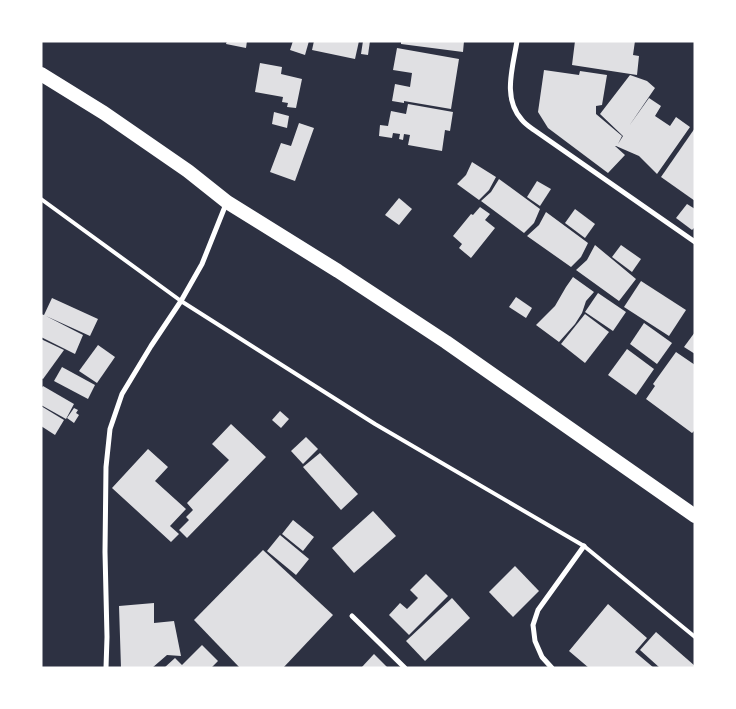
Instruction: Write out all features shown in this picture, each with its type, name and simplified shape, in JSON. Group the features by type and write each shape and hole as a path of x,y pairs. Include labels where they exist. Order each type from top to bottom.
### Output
{"highway":[{"path":"41,74 104,114 188,172 227,202 338,271 446,342 695,516"}],"street":[{"path":"517,41 510,87 512,102 521,119 695,242"},
{"path":"106,668 106,467 110,429 122,394 181,301 202,264 227,202"},
{"path":"552,668 542,657 535,641 533,624 538,610 584,546"},
{"path":"352,616 404,668"}],"lane":[{"path":"41,198 181,301 375,424 584,546 695,637"}],"building":[{"path":"227,41 247,41 246,48 226,44"},
{"path":"293,41 309,41 305,55 290,50"},
{"path":"314,41 359,41 355,59 312,50"},
{"path":"363,41 370,41 368,55 361,54"},
{"path":"401,41 464,41 463,52 401,44"},
{"path":"575,41 635,41 633,55 639,56 637,75 572,65"},
{"path":"397,48 459,59 451,109 404,101 404,103 392,101 395,84 410,87 412,73 393,70"},
{"path":"260,63 282,67 281,74 302,79 296,108 287,107 288,103 282,102 283,97 255,92"},
{"path":"544,70 579,75 580,71 607,75 602,105 596,106 596,114 622,136 618,144 623,136 600,114 630,75 647,81 655,88 629,126 649,98 661,106 655,116 670,126 676,117 690,127 657,174 639,156 616,146 625,155 608,173 548,128 538,112"},
{"path":"408,104 453,112 450,131 445,130 442,151 408,145 410,135 404,134 403,140 399,139 400,134 393,133 392,138 379,136 380,125 388,126 391,111 406,114"},
{"path":"274,112 289,116 287,128 272,124"},
{"path":"299,123 314,128 295,181 270,172 281,143 291,146"},
{"path":"695,128 695,201 661,177"},
{"path":"472,162 496,177 489,190 479,200 457,184 466,175"},
{"path":"499,179 540,209 534,223 524,233 481,201 491,192"},
{"path":"537,181 551,189 540,206 527,197"},
{"path":"399,198 412,209 399,225 385,215"},
{"path":"687,204 695,209 695,227 692,230 676,218"},
{"path":"480,207 490,214 485,220 495,228 471,258 459,248 462,244 453,236 471,214 473,215"},
{"path":"575,209 595,224 585,238 565,223"},
{"path":"546,212 588,243 581,257 571,267 527,236 539,225"},
{"path":"595,245 636,279 619,301 576,270 587,260"},
{"path":"621,245 641,259 632,272 612,257"},
{"path":"573,277 594,292 586,301 582,313 575,324 559,342 536,325 555,306"},
{"path":"641,281 686,310 669,336 624,307"},
{"path":"598,293 626,312 613,331 585,312"},
{"path":"516,297 532,308 526,318 509,307"},
{"path":"52,298 98,319 90,336 46,316 83,335 75,354 41,337 41,314 44,315"},
{"path":"585,314 609,332 585,363 561,344"},
{"path":"644,323 672,343 657,364 630,344"},
{"path":"695,332 695,354 684,347"},
{"path":"41,339 64,350 43,379 41,378"},
{"path":"98,345 115,357 97,383 79,371"},
{"path":"627,349 654,369 636,395 608,375"},
{"path":"676,352 695,365 695,430 692,433 646,399 655,386 653,384"},
{"path":"62,367 95,385 88,399 54,381"},
{"path":"43,386 74,404 66,419 41,405 41,389"},
{"path":"41,406 64,420 55,435 41,426"},
{"path":"74,408 78,410 76,413 79,415 74,423 67,418"},
{"path":"280,411 289,419 281,428 272,420"},
{"path":"231,424 266,457 187,538 179,530 189,520 186,517 193,510 187,503 229,460 212,444"},
{"path":"306,437 318,449 303,464 291,451"},
{"path":"148,449 168,467 155,481 186,509 170,526 179,534 171,542 112,488"},
{"path":"320,453 358,494 341,510 303,467"},
{"path":"373,511 396,536 354,573 332,548"},
{"path":"293,520 314,537 303,551 282,534"},
{"path":"280,535 309,559 296,575 267,551"},
{"path":"263,550 333,615 283,668 240,668 194,620"},
{"path":"515,566 539,591 513,617 489,592"},
{"path":"426,574 448,596 409,635 389,615 400,603 407,609 418,598 410,590"},
{"path":"452,598 470,618 425,661 406,641"},
{"path":"154,603 154,623 174,621 181,656 167,655 152,668 121,668 119,606"},
{"path":"608,604 647,638 635,652 654,668 589,668 569,651"},
{"path":"656,632 695,666 693,668 660,668 640,650"},
{"path":"202,645 218,661 211,668 164,668 175,658 182,665"},
{"path":"374,654 388,668 361,668"}]}
